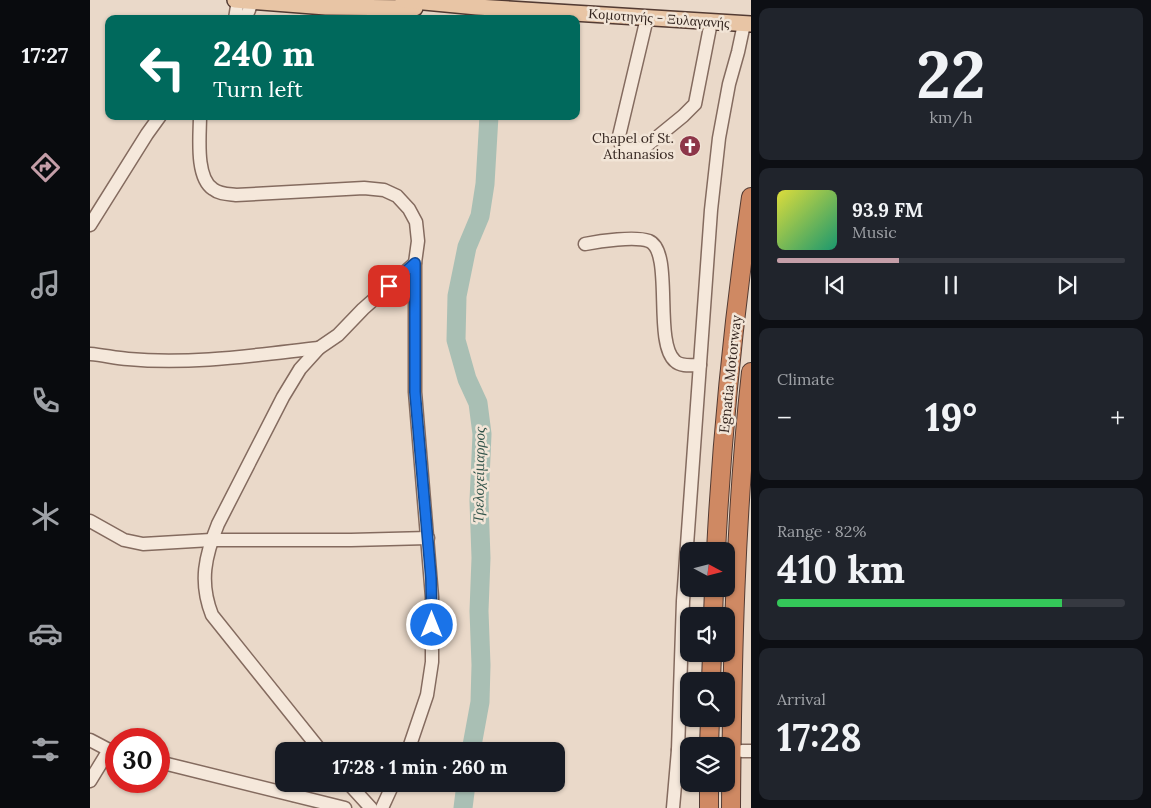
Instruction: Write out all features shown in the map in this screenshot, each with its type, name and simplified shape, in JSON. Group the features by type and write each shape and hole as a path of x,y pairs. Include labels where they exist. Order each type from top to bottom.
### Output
{"highway":[{"name":"Egnatia Motorway","path":"717,542 727,386 751,197"},
{"name":"Egnatia Motorway","path":"731,808 734,620 751,372"},
{"path":"709,792 709,808"}],"main road":[{"name":"Κομοτηνής - Ξυλαγανής","path":"243,0 281,4 370,8 477,7"},
{"name":"Κομοτηνής - Ξυλαγανής","path":"403,0 521,10 560,6 648,18 748,24"}],"street":[{"path":"237,15 243,0"},
{"path":"243,0 244,15"},
{"path":"648,18 619,136 620,145 630,151 645,147 695,104 711,22"},
{"path":"683,737 683,601 711,210 719,138 729,84 748,24"},
{"path":"90,225 157,120"},
{"path":"200,120 201,165 205,180 212,189 236,195 364,188 384,190 397,196 409,209 416,222 418,241 415,263 415,392 432,597 432,662 427,695 411,742"},
{"path":"585,244 606,240 636,240 648,241 657,247 661,267 668,350 676,363 700,365"},
{"path":"311,742 212,615 206,599 204,584 205,565 212,540 282,397 300,369 319,348 338,335 363,309 415,263"},
{"path":"90,354 128,359 176,360 238,357 319,348"},
{"path":"90,521 124,540 143,544 212,540 428,538"},
{"path":"90,740 105,747"},
{"path":"90,781 105,761"},
{"path":"170,764 275,785"},
{"path":"673,808 680,767"},
{"path":"305,792 345,808"},
{"path":"356,792 370,808"},
{"path":"382,808 389,792"}],"waterway":[{"name":"Τρελοχείμαρρος","path":"493,15 495,0"},
{"name":"Τρελοχείμαρρος","path":"473,742 480,702 479,611 481,558 479,501 482,434 478,403 467,379 456,340 457,296 467,247 480,216 485,184 489,120"},
{"name":"Τρελοχείμαρρος","path":"463,808 465,792"}],"place":[{"name":"Chapel of St. Athanasios","path":"690,146"}],"route":[{"path":"389,286 415,263 415,392 431,578 432,625"}]}
